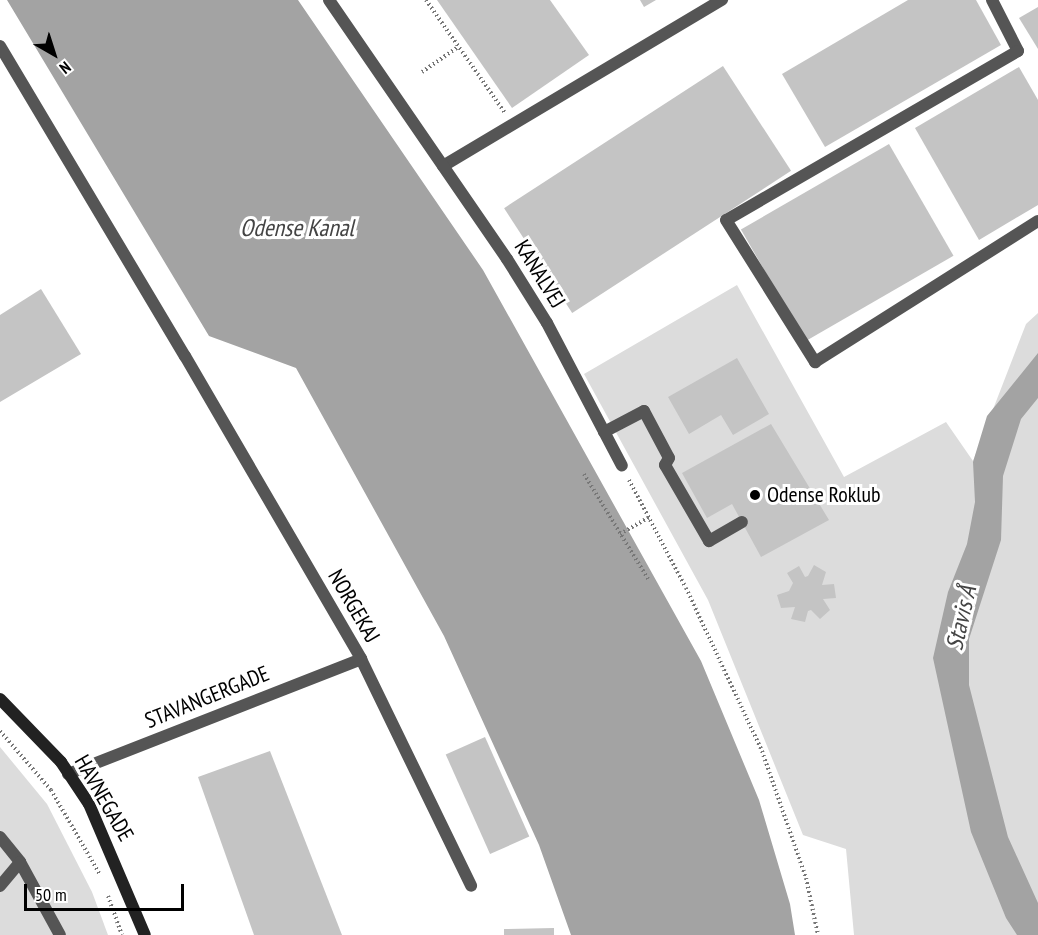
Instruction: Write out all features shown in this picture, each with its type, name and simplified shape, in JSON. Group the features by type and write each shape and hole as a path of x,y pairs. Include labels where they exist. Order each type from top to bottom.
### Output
{"street":[{"name":"KANALVEJ","path":"329,0 547,323 622,466"},
{"path":"443,166 722,0"},
{"path":"992,0 1018,51 726,220 815,362 1038,221"},
{"name":"NORGEKAJ","path":"0,46 185,356 361,659 471,886"},
{"path":"604,432 644,411 669,458 665,465 710,541 742,522"},
{"name":"STAVANGERGADE","path":"68,774 361,659"},
{"name":"HAVNEGADE","path":"0,699 27,724 68,774 110,845 146,935"},
{"path":"0,837 20,862 60,935"},
{"path":"0,886 20,862"}],"path":[{"path":"426,0 503,110"},
{"path":"422,72 459,46"},
{"path":"622,466 686,588 779,796 806,878 818,935"},
{"path":"584,474 648,579"},
{"path":"620,534 649,517"},
{"path":"0,731 51,790 103,882"},
{"path":"107,892 122,935"}],"shaded area":[{"path":"737,285 844,477 946,422 973,461 1026,324 1038,313 1038,935 854,935 846,849 803,835 708,600 584,374"},
{"path":"0,747 47,804 92,892 108,935 0,935"}],"water":[{"name":"Odense Kanal","path":"7,0 298,0 483,270 701,661 759,800 790,904 795,935 571,935 539,845 444,636 296,368 209,336"},
{"name":"Stavis Å","path":"1038,353 1038,398 1021,419 1003,476 1001,540 969,639 969,685 1008,837 1038,903 1038,935 1017,935 1006,918 971,832 933,658 948,592 967,544 975,502 973,462 987,416"}],"building":[{"path":"437,0 550,0 589,55 512,108"},
{"path":"640,0 656,0 644,7"},
{"path":"908,0 976,0 1001,45 825,147 782,74"},
{"path":"1038,7 1038,49 1019,18"},
{"path":"723,66 791,171 572,313 504,208"},
{"path":"1019,67 1038,100 1038,205 979,240 915,128"},
{"path":"889,144 954,256 805,341 741,230"},
{"path":"41,289 81,354 0,402 0,315"},
{"path":"737,358 769,414 733,435 721,415 689,434 668,397"},
{"name":"Odense Roklub","path":"771,424 829,520 761,557 732,504 707,518 682,473"},
{"path":"814,565 826,572 822,585 834,584 836,598 823,599 830,610 820,619 811,610 808,611 805,622 791,619 795,607 781,608 777,595 789,591 793,583 787,573 799,566 805,577"},
{"path":"485,737 529,837 490,854 446,754"},
{"path":"270,751 342,935 254,935 198,777"},
{"path":"554,928 554,935 504,935 504,929"}],"place":[{"name":"Odense Roklub","path":"755,495"}]}
